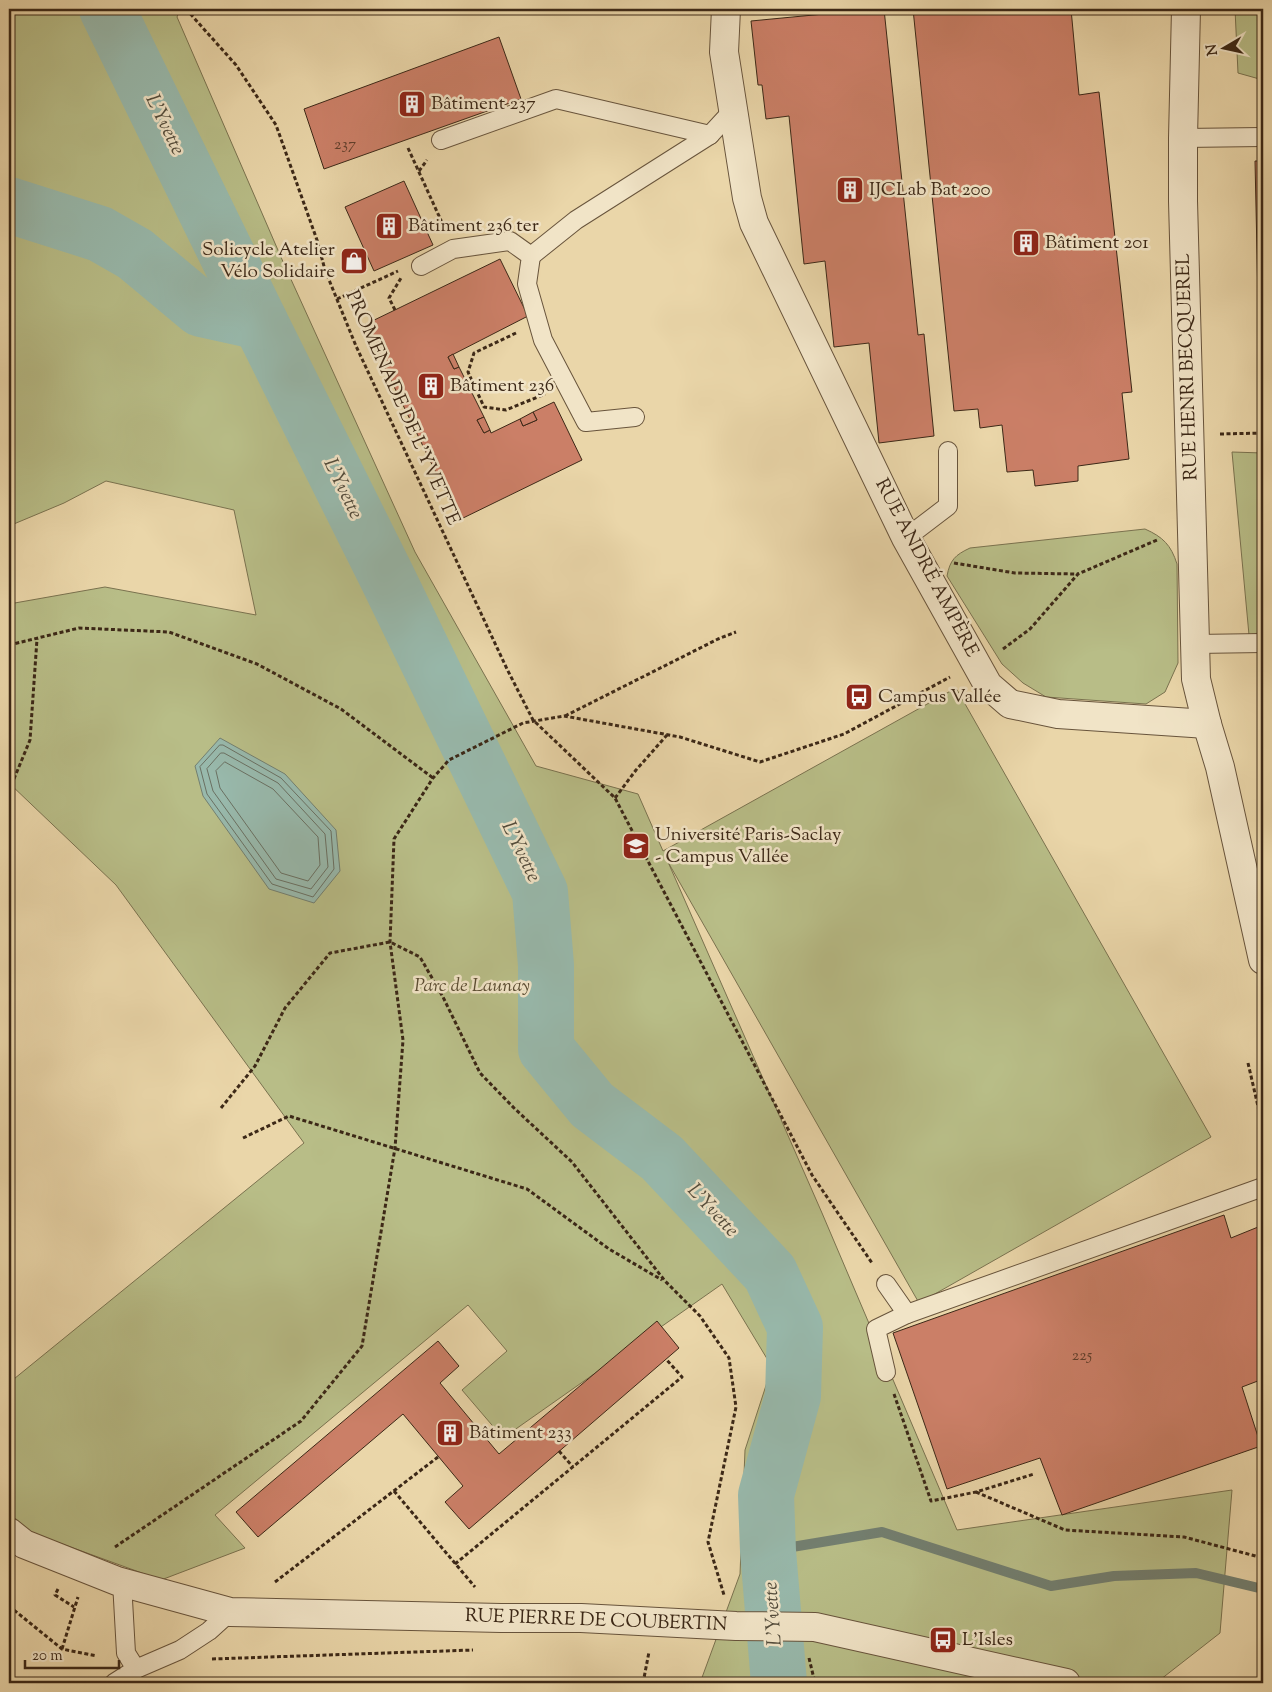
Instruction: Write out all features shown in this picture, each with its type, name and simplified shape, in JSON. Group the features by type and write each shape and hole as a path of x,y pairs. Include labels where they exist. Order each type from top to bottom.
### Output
{"street":[{"name":"RUE ANDRÉ AMPÈRE","path":"726,9 724,52 747,198 754,223 906,538 987,658 988,685 1010,704 1058,714 1207,724"},
{"name":"RUE HENRI BECQUEREL","path":"1186,9 1183,138 1194,644 1196,679 1207,724"},
{"path":"1207,724 1220,767 1263,960"},
{"name":"RUE PIERRE DE COUBERTIN","path":"9,1532 24,1544 98,1560 122,1582 230,1612 580,1618 736,1626 816,1627 1066,1683"}],"lane":[{"path":"442,140 556,99 710,135"},
{"path":"635,417 586,422 543,340 527,284 531,256 576,220 710,135 733,110"},
{"path":"1183,138 1263,137"},
{"path":"420,266 453,248 510,241 531,256"},
{"path":"906,538 948,506 948,451"},
{"path":"1194,644 1263,643"},
{"path":"886,1372 876,1329 907,1314 1263,1187"},
{"path":"886,1284 907,1314"},
{"path":"122,1582 126,1653 136,1668"},
{"path":"114,1683 136,1668 180,1650 209,1631 230,1612"}],"path":[{"name":"PROMENADE DE L'YVETTE","path":"186,9 236,65 276,124 317,240 324,270 356,346 507,669 533,720 615,798 812,1175 886,1284"},
{"path":"408,148 453,248"},
{"path":"336,299 398,271"},
{"path":"395,310 389,298 403,274"},
{"path":"521,330 474,353 468,372 484,407 506,410 549,392"},
{"path":"1220,434 1263,433"},
{"path":"946,562 1015,573 1078,574 1157,540"},
{"path":"62,1649 74,1608 98,1560 300,1421 362,1346 395,1148 403,1040 390,942 394,839 433,778 449,760 523,722 564,716 667,734 760,762 844,734 987,658 1030,629 1078,574"},
{"path":"9,645 79,628 169,632 257,664 341,709 433,778"},
{"path":"564,716 718,639 736,632"},
{"path":"9,791 30,740 38,638"},
{"path":"615,798 667,734"},
{"path":"221,1108 255,1066 285,1008 330,953 390,942 420,957 443,997 480,1073 514,1108 572,1162 665,1281 700,1316 729,1358 736,1407 708,1542 719,1583 736,1626"},
{"path":"1248,1063 1263,1128"},
{"path":"243,1138 289,1116 527,1189 609,1249 665,1281"},
{"path":"455,1564 682,1377 666,1359"},
{"path":"886,1372 931,1501 976,1492 1034,1474"},
{"path":"559,1451 573,1466"},
{"path":"274,1583 438,1457"},
{"path":"394,1491 501,1618"},
{"path":"976,1492 1065,1530 1184,1537 1263,1558"},
{"path":"9,1606 62,1649 97,1656"},
{"path":"210,1659 477,1650"},
{"path":"649,1650 658,1651"},
{"path":"809,1658 815,1683"}],"green space":[{"name":"Parc de Launay","path":"9,9 180,9 177,17 284,264 415,552 536,766 638,794 663,851 956,688 1211,1137 919,1303 668,862 822,1213 957,1530 1232,1490 1220,1633 1156,1683 700,1683 740,1574 745,1450 772,1367 722,1284 503,1438 462,1390 507,1351 468,1305 215,1515 245,1548 161,1580 32,1533 9,1515 9,1383 304,1143 116,885 9,783 9,604 105,587 256,615 234,510 106,481 64,503 9,526"},
{"path":"1235,9 1263,9 1263,80 1238,73"},
{"path":"1232,452 1263,453 1263,632 1249,635"},
{"path":"1145,529 1166,542 1177,564 1178,663 1165,692 1146,704 1046,697 1023,683 1002,664 947,576 954,559 960,553 970,548"}],"water":[{"path":"220,738 285,774 336,830 340,871 314,903 269,889 203,796 195,766"}],"building":[{"name":"IJCLab Bat 200","path":"823,9 884,9 918,335 924,334 934,436 879,443 869,343 834,347 825,261 804,264 789,116 766,119 762,85 758,85 751,21 824,14"},
{"name":"Bâtiment 201","path":"913,9 1071,9 1079,95 1099,92 1132,392 1122,393 1129,459 1078,466 1078,481 1035,486 1033,470 1007,472 1002,425 980,428 978,409 954,411"},
{"name":"Bâtiment 237","path":"499,37 521,99 324,169 304,109"},
{"path":"1255,161 1263,161 1263,253 1257,253"},
{"name":"Bâtiment 236 ter","path":"404,181 433,245 374,271 345,207"},
{"path":"1257,253 1263,253 1263,302 1258,302"},
{"name":"Bâtiment 236","path":"500,259 528,316 448,357 454,369 459,367 484,417 477,420 484,433 490,430 491,433 520,419 523,426 537,420 533,412 554,402 582,460 459,520 364,325"},
{"path":"1258,302 1263,302 1263,392 1259,392"},
{"path":"453,354 459,367 454,369 448,357"},
{"path":"533,412 537,420 523,426 520,419"},
{"path":"484,417 490,430 484,433 477,420"},
{"path":"1224,1215 1231,1238 1263,1225 1263,1379 1242,1387 1261,1446 1062,1515 1040,1458 947,1489 893,1333"},
{"name":"Bâtiment 233","path":"657,1321 679,1348 469,1529 445,1502 463,1486 403,1414 258,1537 236,1512 438,1341 459,1366 440,1383 499,1454"}],"waterway":[{"name":"L'Yvette","path":"107,9 540,892 546,965 546,1049 592,1105 662,1158 770,1273 795,1327 793,1396 766,1495 768,1551 779,1683"},
{"path":"9,205 100,234 135,254 201,309 260,322"},
{"path":"768,1551 882,1532 1051,1586 1114,1576 1196,1573 1263,1589"}],"place":[{"name":"Bâtiment 237","path":"412,104"},
{"name":"IJCLab Bat 200","path":"850,190"},
{"name":"Bâtiment 236 ter","path":"389,226"},
{"name":"Bâtiment 201","path":"1026,243"},
{"name":"Solicycle Atelier Vélo Solidaire","path":"354,261"},
{"name":"Bâtiment 236","path":"431,386"},
{"name":"Campus Vallée","path":"859,697"},
{"name":"Université Paris-Saclay - Campus Vallée","path":"636,846"},
{"name":"Bâtiment 233","path":"450,1433"},
{"name":"L'Isles","path":"943,1640"}]}
